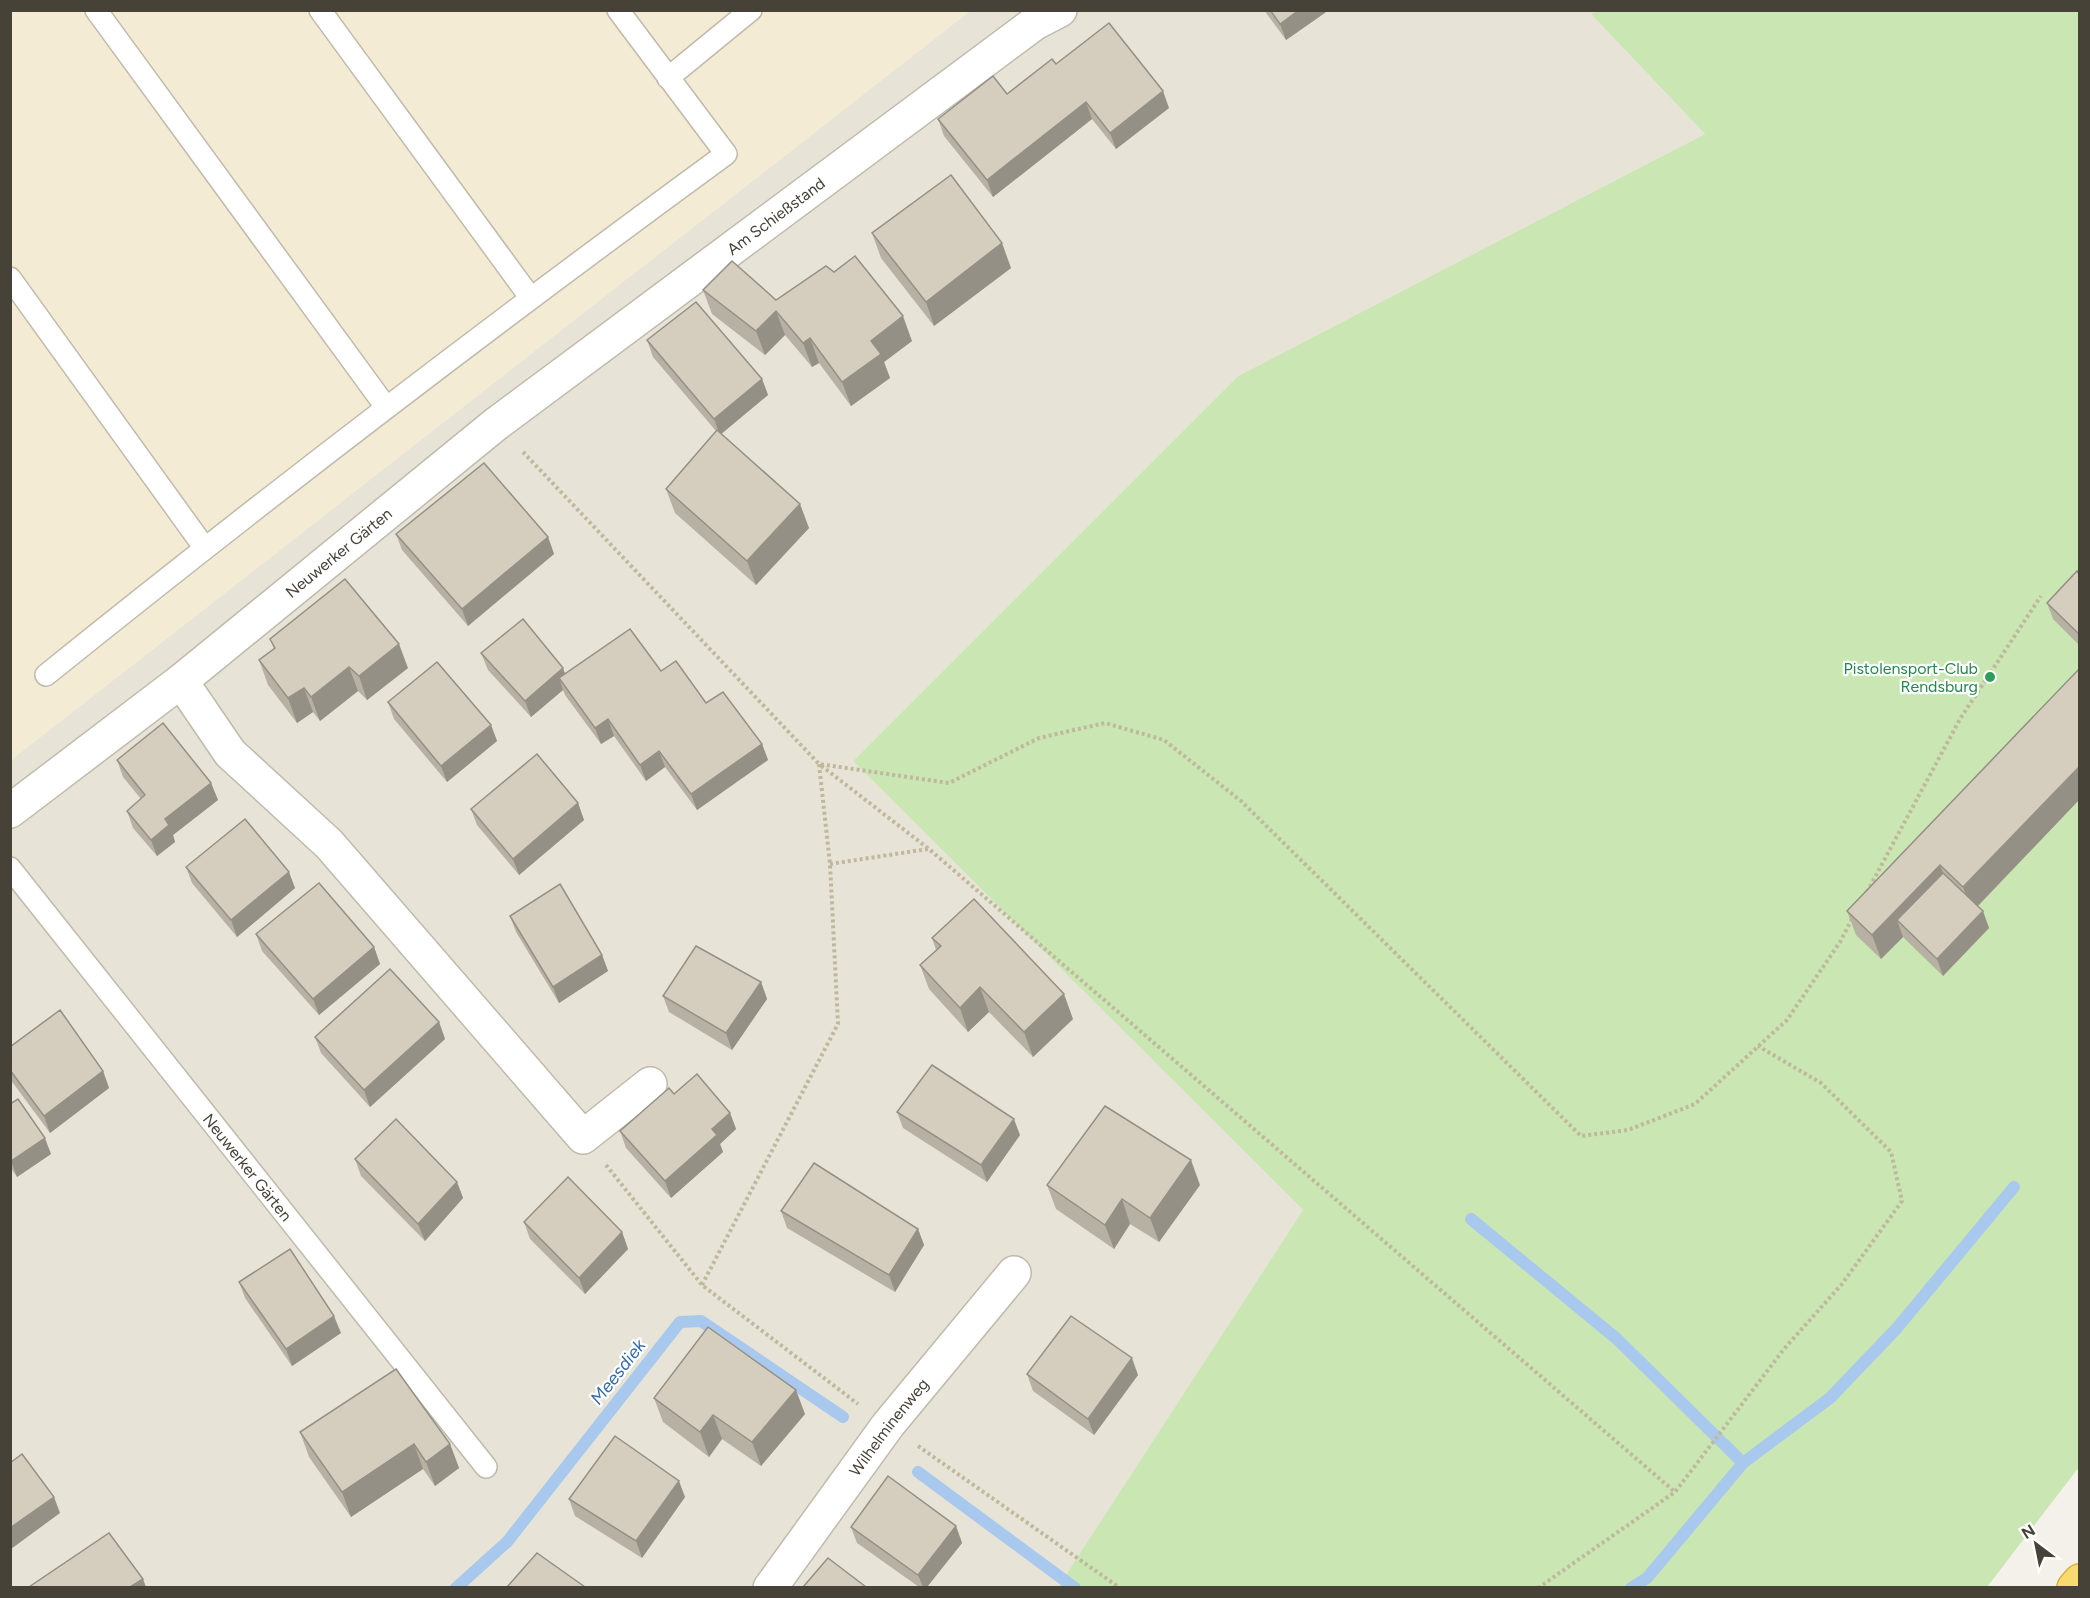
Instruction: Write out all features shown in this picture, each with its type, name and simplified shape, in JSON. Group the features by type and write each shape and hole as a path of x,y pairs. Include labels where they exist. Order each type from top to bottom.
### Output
{"highway":[{"path":"2074,1587 2079,1581"}],"street":[{"name":"Am Schießstand","path":"496,423 1035,23 1060,10"},
{"name":"Neuwerker Gärten","path":"10,811 181,681 496,423"},
{"path":"181,681 230,753 329,844 583,1137 650,1084"},
{"name":"Wilhelminenweg","path":"770,1587 888,1425 1014,1273"}],"lane":[{"path":"96,10 387,407"},
{"path":"320,10 530,297"},
{"path":"45,675 204,547 530,297 726,154 618,10"},
{"path":"668,78 751,10"},
{"path":"10,278 204,547"},
{"name":"Neuwerker Gärten","path":"10,868 486,1467"}],"path":[{"path":"496,423 819,764 929,849 1676,1492"},
{"path":"1862,901 1960,719 2041,596"},
{"path":"819,764 949,783 1039,738 1105,723 1164,740 1241,801 1581,1136 1628,1130 1695,1104 1787,1020 1840,942 1856,911"},
{"path":"702,1285 838,1024 830,864 819,764"},
{"path":"830,864 929,849"},
{"path":"1538,1587 1676,1492 1784,1349 1842,1284 1902,1200 1891,1152 1821,1083 1758,1046"},
{"path":"583,1137 702,1285 888,1425 1120,1587"}],"shaded area":[{"path":"11,11 970,11 11,760"},
{"path":"970,11 1598,11 1592,15 1705,134 1238,376 853,761 1303,1210 1058,1587 11,1588 11,760"}],"green space":[{"path":"1598,11 2079,11 2079,1467 1987,1587 1058,1587 1303,1210 853,761 1238,376 1705,134 1591,14"}],"building":[{"path":"1270,10 1299,10 1280,24"},
{"path":"1109,23 1163,91 1110,133 1086,102 987,180 938,119 993,76 1007,94 1052,59 1056,64"},
{"path":"951,175 1002,243 926,302 872,233"},
{"path":"855,256 903,316 871,341 881,354 842,382 810,338 803,343 776,311 756,331 703,290 732,261 776,300 826,266 834,272"},
{"path":"696,302 762,379 714,419 647,340"},
{"path":"717,430 800,504 747,561 666,489"},
{"path":"484,463 548,537 462,609 396,534"},
{"path":"2077,571 2079,574 2079,634 2047,603"},
{"path":"345,579 399,644 359,676 349,667 311,697 304,688 288,698 259,660 275,648 270,639"},
{"path":"523,619 563,668 525,701 481,653"},
{"path":"630,629 661,671 676,661 706,703 723,692 762,744 691,794 659,751 640,765 608,719 595,728 559,678"},
{"path":"437,662 491,725 441,766 388,702"},
{"path":"2079,669 2079,767 1963,887 1940,865 1872,935 1847,911"},
{"path":"163,723 211,783 165,819 169,825 151,840 127,811 145,795 117,760"},
{"path":"537,754 578,803 513,859 471,809"},
{"path":"245,819 289,872 231,920 186,867"},
{"path":"1943,873 1983,911 1937,959 1897,920"},
{"path":"319,883 374,947 313,999 256,934"},
{"path":"560,884 602,955 553,987 510,916"},
{"path":"974,899 1064,994 1024,1032 980,987 960,1008 920,965 941,946 932,938"},
{"path":"696,946 761,982 726,1033 663,996"},
{"path":"390,969 439,1022 364,1090 315,1037"},
{"path":"60,1010 103,1071 44,1116 10,1070 10,1047"},
{"path":"932,1065 1014,1119 981,1165 897,1112"},
{"path":"697,1074 730,1113 712,1129 717,1135 665,1181 620,1131 669,1088 674,1094"},
{"path":"18,1099 45,1138 11,1161 10,1104"},
{"path":"1105,1106 1191,1160 1150,1218 1122,1199 1105,1225 1047,1185"},
{"path":"396,1119 457,1182 418,1224 355,1159"},
{"path":"814,1163 918,1229 889,1275 781,1211"},
{"path":"568,1177 622,1232 579,1278 524,1222"},
{"path":"290,1249 334,1316 286,1349 239,1282"},
{"path":"1071,1316 1132,1358 1088,1419 1027,1374"},
{"path":"708,1327 796,1390 752,1442 713,1415 700,1432 654,1398"},
{"path":"396,1369 450,1444 426,1462 414,1444 342,1492 300,1432"},
{"path":"615,1436 679,1481 636,1541 569,1499"},
{"path":"22,1454 54,1497 10,1528 10,1463"},
{"path":"888,1476 956,1526 918,1575 851,1527"},
{"path":"109,1533 143,1579 130,1587 29,1587"},
{"path":"537,1553 585,1587 507,1587"},
{"path":"828,1558 866,1587 803,1587"}],"waterway":[{"path":"1743,1463 1830,1398 1897,1328 2014,1187"},
{"path":"1471,1219 1617,1339 1743,1463 1647,1578 1631,1588"},
{"name":"Meesdiek","path":"456,1588 507,1542 680,1322 701,1321 843,1417"},
{"name":"Meesdiek","path":"918,1472 1075,1588"}],"place":[{"name":"Pistolensport-Club Rendsburg","path":"1990,677"}]}
